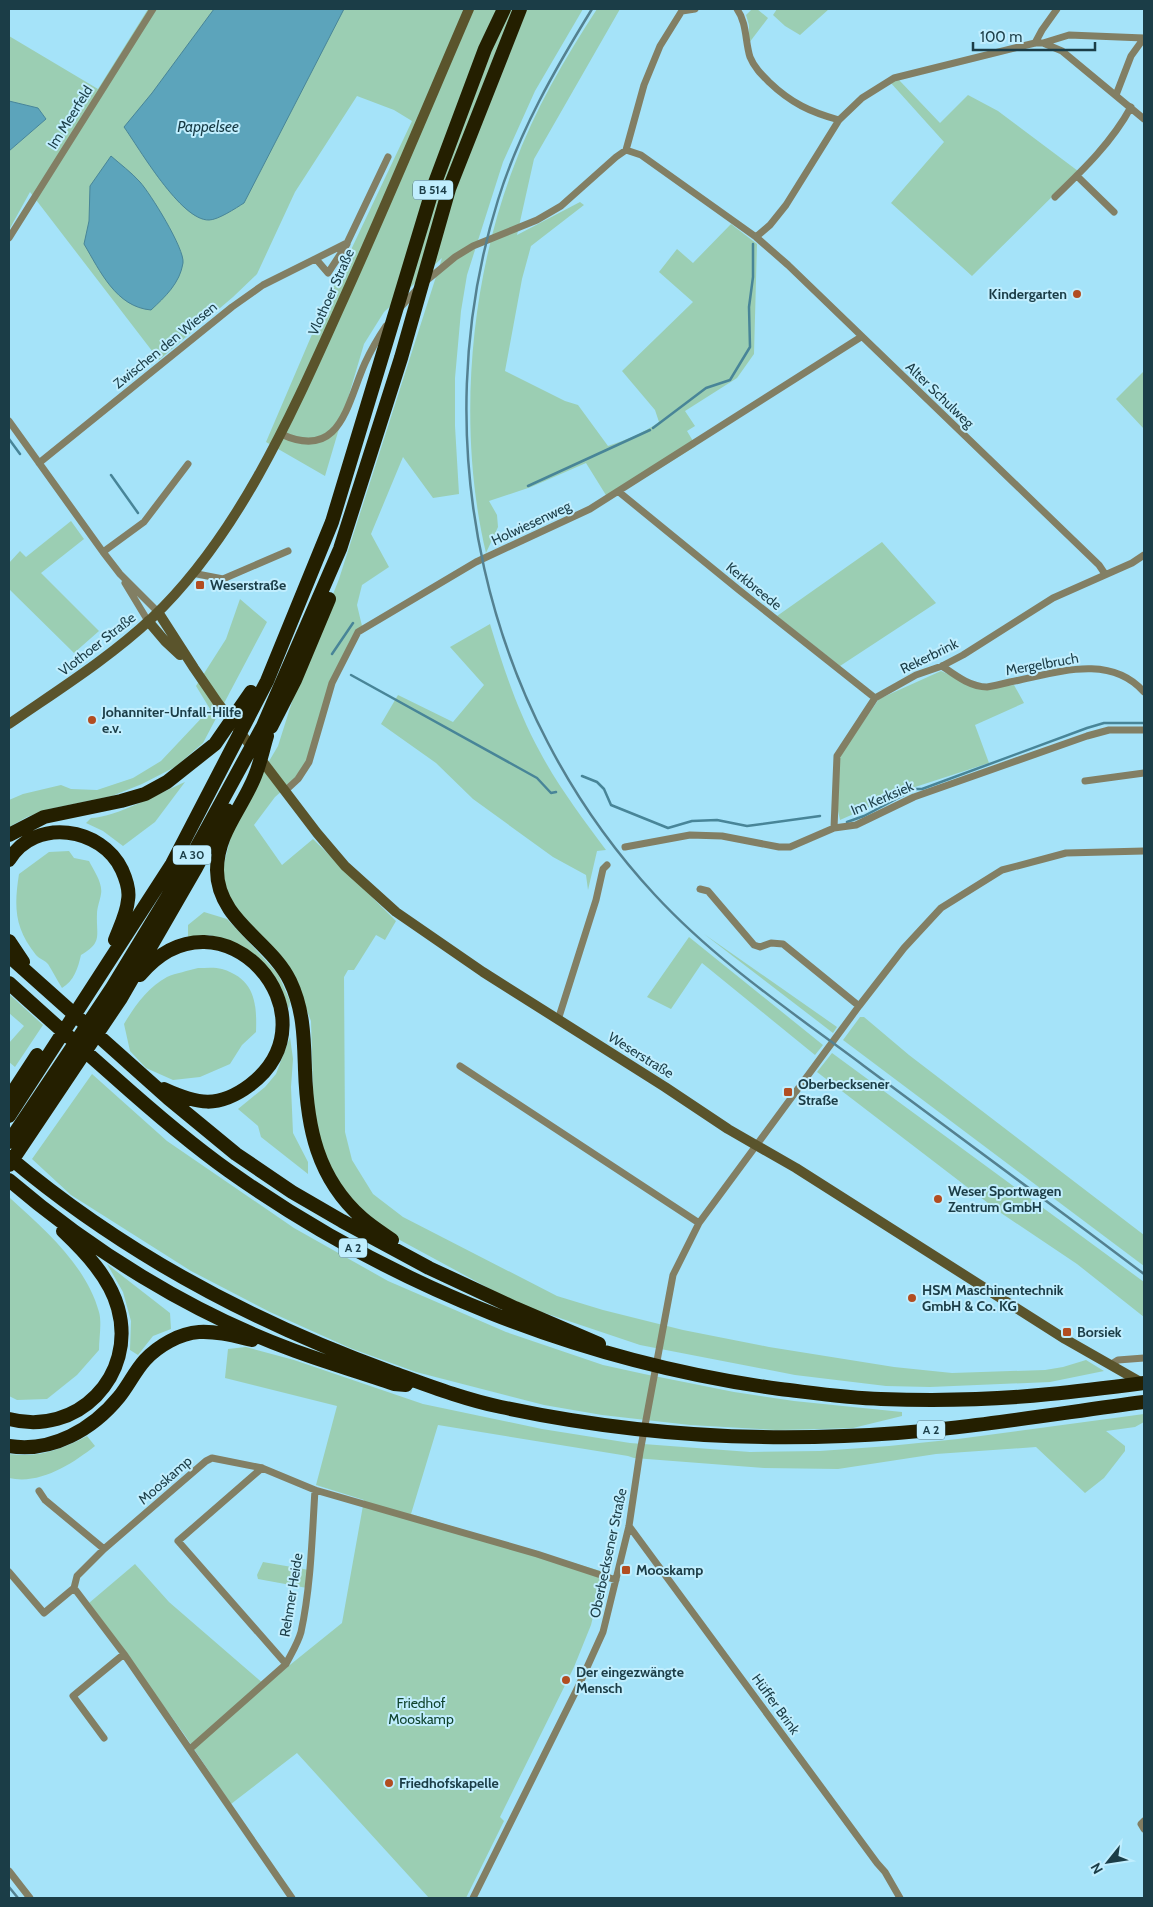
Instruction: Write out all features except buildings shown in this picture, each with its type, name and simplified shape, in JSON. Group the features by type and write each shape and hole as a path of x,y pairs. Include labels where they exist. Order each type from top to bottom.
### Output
{"highway":[{"name":"B 514","path":"332,522 434,188 485,49 504,9"},
{"name":"B 514","path":"340,549 401,358 449,189 520,9"},
{"path":"9,1098 116,940 154,879 251,692 306,568 332,522"},
{"name":"A 30","path":"9,1116 172,864 267,681 332,522"},
{"path":"9,1165 121,998 196,868 267,736 295,680 329,599 340,549"},
{"name":"A 30","path":"9,1142 112,988 187,865 263,726 340,549"},
{"path":"9,835 44,817 121,801 145,794 167,782 215,744 251,692"},
{"path":"267,736 255,776 223,834 218,853 217,872 221,892 231,912 280,965 290,980 297,1000 304,1036 306,1101 309,1123 315,1145 325,1169 338,1192 362,1218 429,1268"},
{"path":"9,860 12,855 30,840 50,833 67,832 87,836 103,846 117,860 126,879 129,898 116,940"},
{"path":"9,941 18,956 50,993"},
{"path":"121,998 146,969 162,955 184,945 203,942 223,946 244,954 254,961 275,989 281,1011 282,1030 277,1052 261,1076 233,1096 216,1101 201,1102 164,1089 142,1076"},
{"path":"9,956 142,1076 236,1154 292,1192 429,1268 515,1308 581,1334 634,1361"},
{"name":"A 2","path":"9,983 165,1122 226,1169 278,1205 386,1266 502,1319 538,1332 634,1361 736,1383 836,1396 882,1399 1003,1398 1050,1395 1144,1383"},
{"name":"A 2","path":"9,1157 71,1207 181,1277 226,1302 356,1360 442,1391 500,1407 615,1426 743,1437 845,1436 932,1430 1144,1402"},
{"path":"9,1180 83,1237 139,1274 193,1305 289,1349"},
{"path":"9,1419 22,1422 44,1423 67,1416 91,1402 107,1383 120,1354 122,1330 118,1306 105,1280 70,1237 29,1197"},
{"path":"9,1446 17,1448 40,1446 60,1441 86,1429 105,1413 120,1396 145,1360 159,1348 175,1339 198,1332 227,1334 289,1349 394,1384 442,1391"}],"street":[{"name":"Im Meerfeld","path":"9,238 153,9"},
{"name":"Vlothoer Straße","path":"9,724 88,671 123,644 158,612 192,573 242,502 281,434 353,278 469,9"},
{"path":"281,434 302,442 314,442 327,437 341,423 364,364 376,342 408,298 435,272 473,246 537,220 560,206 626,150 644,85 660,46 683,10 695,9"},
{"path":"737,9 745,25 746,42 751,60 760,73 791,101 820,115 839,120"},
{"path":"1039,43 1042,30 1057,9"},
{"path":"756,237 770,225 786,205 839,120 862,98 894,78 1069,35 1144,38"},
{"path":"1116,95 1131,56 1144,38"},
{"path":"1039,43 1062,51 1144,119"},
{"path":"1055,196 1105,147 1121,126 1131,107"},
{"name":"Alter Schulweg","path":"626,150 641,155 756,237 824,298 861,337 1099,565 1105,574"},
{"path":"316,259 328,273 347,243 388,157"},
{"path":"1077,176 1114,212"},
{"name":"Zwischen den Wiesen","path":"39,463 232,307 263,285 347,243"},
{"name":"Holwiesenweg","path":"286,791 298,779 310,762 332,683 358,632 476,562 590,509 619,492 861,337"},
{"name":"Weserstraße","path":"9,421 120,574 148,621 165,641 194,668"},
{"path":"103,552 144,522 188,464"},
{"name":"Kerkbreede","path":"619,492 875,698"},
{"path":"192,573 222,579 288,551"},
{"name":"Rekerbrink","path":"834,828 837,756 875,698 916,675 942,666 1053,598 1144,555"},
{"name":"Weserstraße","path":"120,574 158,612 218,703 345,866 396,912 483,972 756,1146 796,1168 1065,1339 1144,1383"},
{"name":"Mergelbruch","path":"942,666 966,681 986,687 1052,672 1082,668 1105,670 1126,676 1139,685 1144,692"},
{"name":"Im Kerksiek","path":"625,847 690,835 722,836 778,848 790,847 834,828 856,825 914,798 1087,736 1109,730 1144,730"},
{"path":"1085,781 1144,773"},
{"name":"Oberbecksener Straße","path":"473,1898 575,1694 603,1632 629,1526 640,1452 673,1275 699,1223 859,1006 904,948 941,908 1002,870 1066,853 1144,851"},
{"path":"558,1020 604,869 607,865"},
{"path":"700,889 708,892 754,945 760,947 771,942 783,944 859,1006"},
{"path":"460,1066 699,1223"},
{"path":"1110,1365 1118,1360 1144,1358"},
{"name":"Mooskamp","path":"9,1572 44,1613 74,1588 77,1576 104,1549 206,1461 212,1458 262,1468 315,1490 537,1554 616,1580"},
{"path":"262,1468 178,1541 286,1664"},
{"name":"Rehmer Heide","path":"190,1749 286,1664 300,1634 308,1583 315,1490"},
{"path":"39,1491 45,1500 104,1549"},
{"name":"Hüffer Brink","path":"629,1526 871,1856 885,1872 900,1898"},
{"path":"74,1588 124,1654 292,1898"},
{"path":"104,1738 72,1696 124,1654"},
{"path":"9,1871 30,1898"}],"green space":[{"path":"148,9 583,9 535,91 503,162 467,275 461,311 455,378 455,426 459,494 433,498 403,457 371,534 389,567 362,585 357,605 362,626 341,661 308,757 298,777 275,797 254,825 282,865 313,839 396,921 385,940 376,935 354,970 348,970 344,977 345,1132 352,1160 373,1194 403,1217 557,1296 603,1310 683,1330 769,1347 894,1367 952,1373 1045,1370 1086,1360 1104,1371 1050,1382 930,1387 886,1386 795,1375 640,1345 518,1304 385,1232 350,1200 331,1169 314,1127 311,1021 295,981 243,919 228,896 222,871 236,817 278,746 297,686 339,579 442,258 384,312 364,344 325,476 266,442 322,311 412,121 394,110 357,96 295,192 257,274 159,360 30,192 9,230 9,151 46,119 38,108 9,101 9,36 98,89"},
{"path":"597,9 620,9 534,159 517,235 580,202 584,205 531,246 522,279 505,371 565,401 578,405 608,446 635,436 653,426 659,422 655,410 622,371 693,302 659,272 677,249 693,263 731,224 757,244 754,354 737,378 685,411 695,426 687,431 696,446 609,500 586,463 531,487 489,501 497,515 498,527 486,553 477,506 472,458 470,408 472,358 478,308 487,259 499,211 522,145 573,46"},
{"path":"752,9 757,9 768,18 749,43 749,25 746,15"},
{"path":"777,9 829,9 800,35 785,26 773,15"},
{"path":"899,80 940,123 968,95 998,111 1078,171 972,276 891,203 944,142 890,82"},
{"path":"1144,371 1144,429 1116,399"},
{"path":"71,521 84,539 41,573 99,631 74,653 9,589 9,563 20,551 26,557"},
{"path":"882,542 936,603 840,666 777,616"},
{"path":"240,599 267,622 203,743 175,767 142,784 112,796 49,809 27,817 9,827 9,800 23,794 61,785 71,789 97,790 133,778 161,761 210,709 196,686 226,639"},
{"path":"490,624 500,657 532,737 563,790 606,850 597,851 588,890 586,875 553,857 473,799 436,763 381,724 398,695 453,722 484,685 450,647"},
{"path":"941,671 981,689 1014,685 1024,703 975,725 989,763 912,788 840,820 834,792 839,757 879,699"},
{"path":"185,782 155,822 123,846 103,831 86,823 91,818 112,814"},
{"path":"69,851 74,858 89,861 101,886 101,897 97,911 97,938 93,946 81,955 72,978 62,988 48,964 36,955 23,935 17,916 16,896 19,874 49,852"},
{"path":"204,912 227,919 278,974 290,1001 289,1009 277,980 261,961 232,941 209,935 188,938 188,925"},
{"path":"704,934 837,1027 833,1033"},
{"path":"689,937 823,1045 815,1055 702,963 671,1009 647,997"},
{"path":"198,968 222,969 233,973 248,986 252,993 256,1011 256,1032 242,1045 230,1064 200,1077 173,1080 146,1068 130,1051 124,1024 142,998 160,981 167,977"},
{"path":"9,994 43,1025 15,1067 9,1062 9,1043 24,1026 9,1013"},
{"path":"860,1017 864,1017 909,1055 1144,1235 1144,1266 843,1040"},
{"path":"290,1037 293,1059 291,1087 293,1133 308,1162 308,1174 261,1137 258,1126 238,1109 265,1087 276,1074"},
{"path":"832,1053 1144,1282 1144,1317 1077,1264 1001,1213 817,1072"},
{"path":"92,1074 167,1141 294,1228 388,1281 506,1332 603,1365 644,1374 734,1392 794,1401 902,1412 902,1416 853,1428 776,1430 690,1425 602,1415 544,1405 416,1372 350,1348 270,1312 191,1271 71,1195 32,1159"},
{"path":"10,1198 63,1249 85,1279 100,1316 99,1350 77,1375 47,1399 17,1400 9,1396"},
{"path":"107,1264 170,1313 171,1329 153,1336 138,1355 130,1350 131,1321 123,1292"},
{"name":"Friedhof Mooskamp","path":"246,1347 294,1360 423,1404 542,1429 630,1443 750,1452 820,1451 958,1439 1144,1414 1144,1422 1135,1427 1106,1431 1125,1446 1125,1451 1104,1478 1085,1493 1036,1447 936,1454 838,1469 764,1468 634,1458 438,1425 411,1514 604,1572 602,1579 606,1585 601,1584 591,1625 574,1667 500,1817 504,1821 466,1898 429,1898 297,1753 231,1804 184,1734 89,1603 135,1564 169,1602 265,1685 342,1623 364,1500 316,1485 337,1406 225,1378 228,1349"},
{"path":"87,1436 95,1446 66,1466 44,1476 21,1479 9,1478 9,1454 30,1455 49,1452"},
{"path":"263,1562 309,1570 307,1588 258,1579 257,1575"}],"water":[{"name":"Pappelsee","path":"214,9 344,9 244,203 222,216 209,220 198,217 186,209 174,197 150,166 124,127 152,93"},
{"path":"9,101 38,108 46,119 9,151"},
{"path":"111,156 145,188 166,221 182,256 183,263 179,277 166,295 151,310 128,302 119,295 103,276 84,244 89,221 90,186"}],"waterway":[{"path":"653,428 706,388 730,380 750,347 749,307 753,277 753,244"},
{"path":"528,486 650,430"},
{"path":"9,439 20,454"},
{"path":"111,475 138,513"},
{"path":"332,654 353,623"},
{"path":"351,675 537,778 551,793 556,792"},
{"path":"847,822 864,816 915,789 922,789 1087,728 1104,723 1144,723"},
{"path":"582,776 597,782 604,789 611,805 668,828 692,821 717,820 747,826 820,816"}],"railway":[{"path":"592,9 539,101 516,150 498,200 476,291 467,384 470,477 484,568 510,658 548,743 596,822 655,895 679,919 729,964 782,1006 1144,1274"},
{"path":"9,1887 18,1898"}],"place":[{"name":"Kindergarten","path":"1077,294"},
{"name":"Weserstraße","path":"200,585"},
{"name":"Johanniter-Unfall-Hilfe e.v.","path":"92,720"},
{"name":"Oberbecksener Straße","path":"788,1092"},
{"name":"Weser Sportwagen Zentrum GmbH","path":"938,1199"},
{"name":"HSM Maschinentechnik GmbH & Co. KG","path":"912,1298"},
{"name":"Borsiek","path":"1067,1332"},
{"name":"Mooskamp","path":"626,1570"},
{"name":"Der eingezwängte Mensch","path":"566,1680"},
{"name":"Friedhofskapelle","path":"389,1783"}]}
